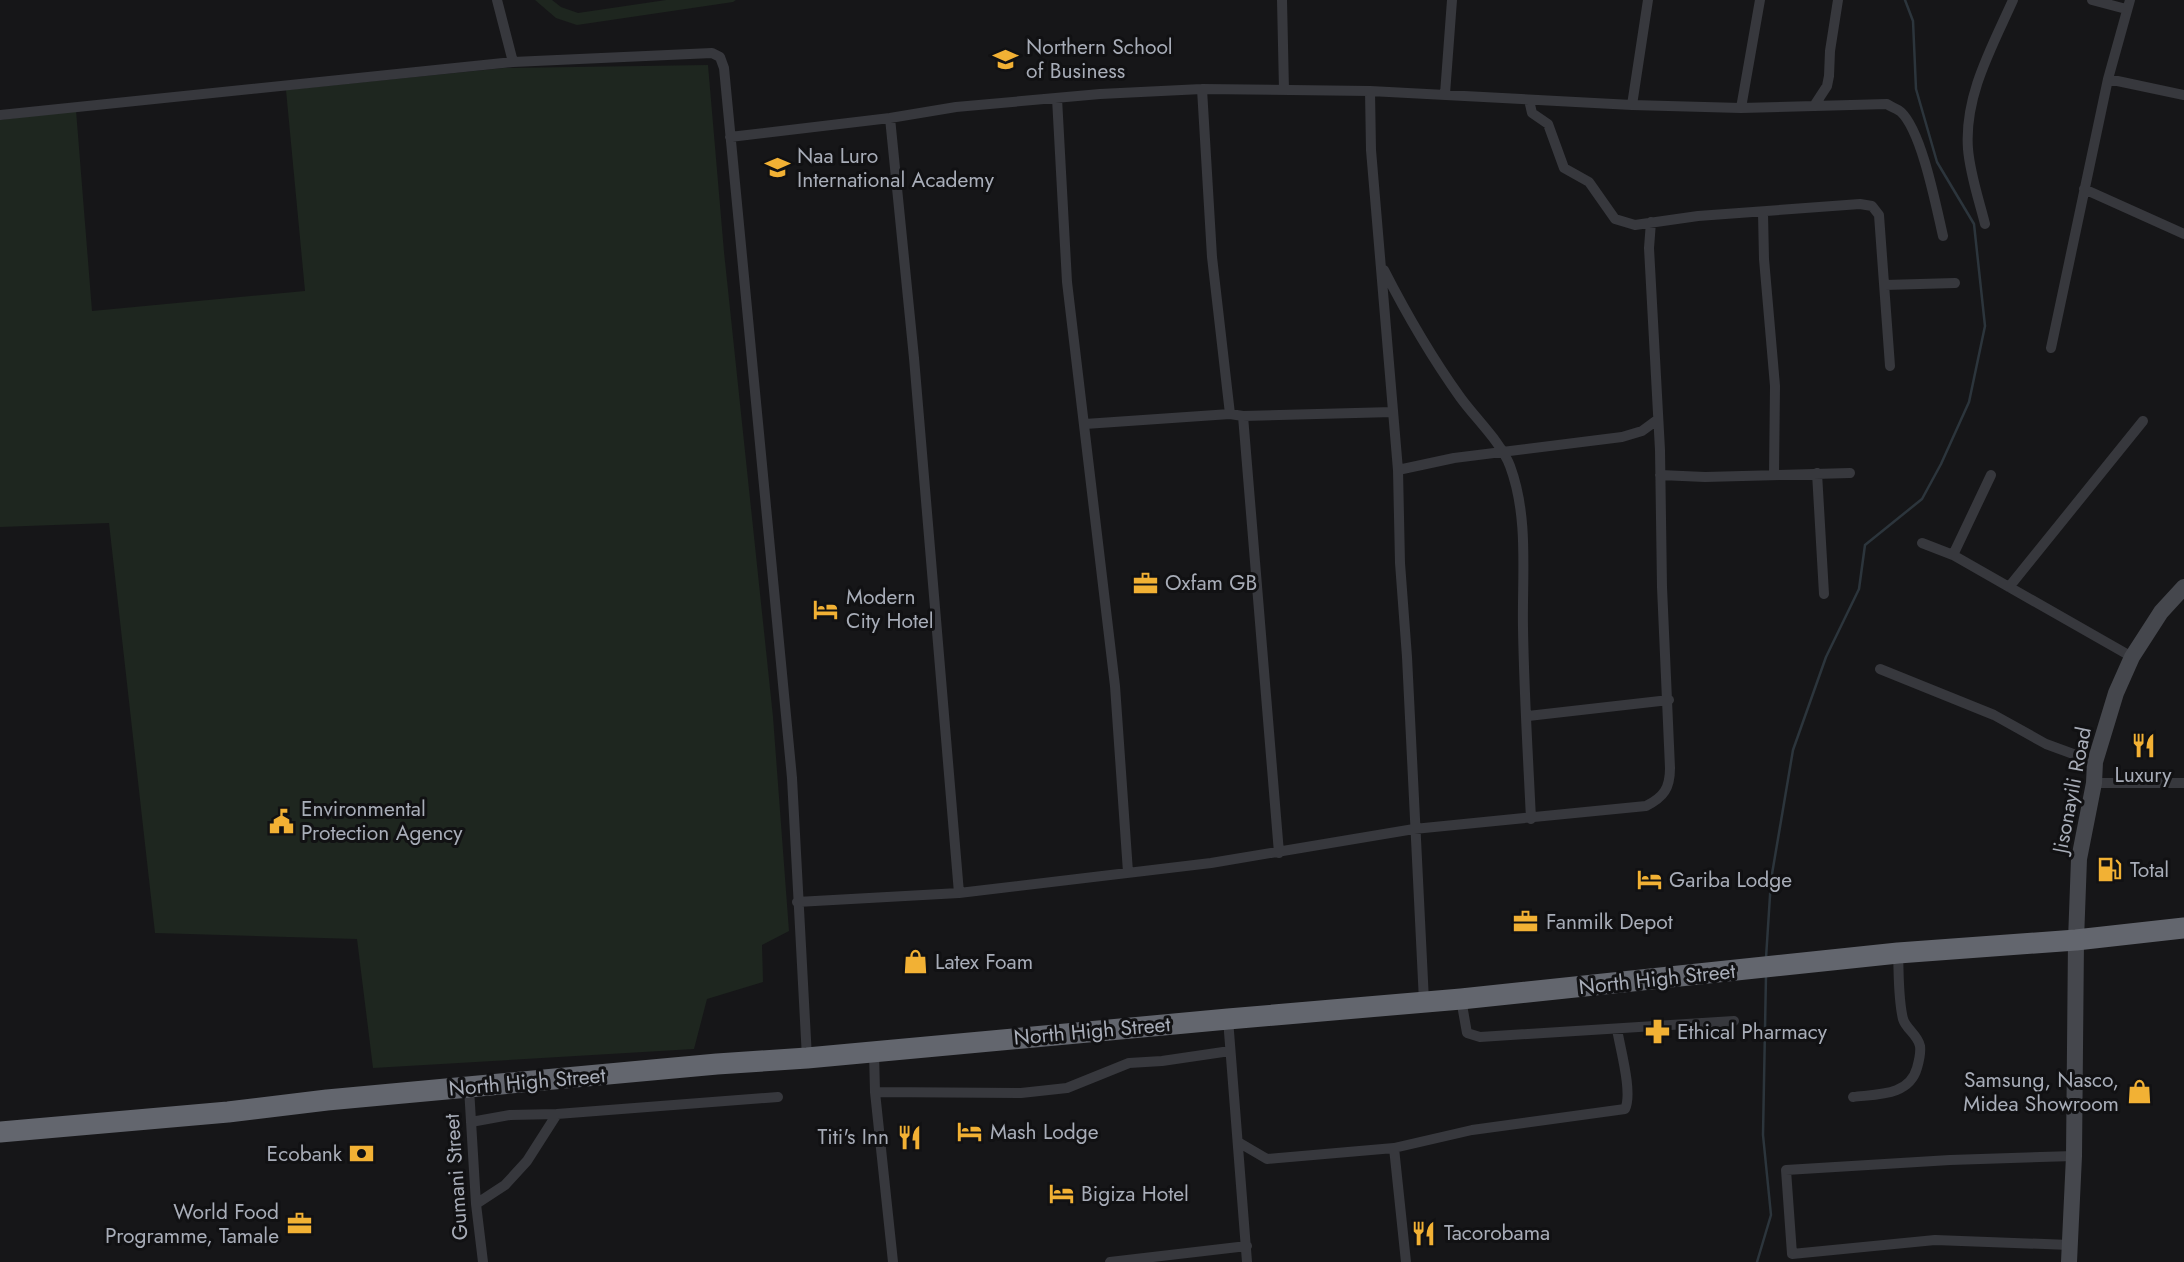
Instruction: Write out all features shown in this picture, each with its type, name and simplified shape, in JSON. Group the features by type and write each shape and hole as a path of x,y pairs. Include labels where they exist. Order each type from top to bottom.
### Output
{"highway":[{"name":"North High Street","path":"0,1132 717,1064 1461,999 1898,953 2076,940 2184,928"}],"street":[{"path":"496,0 513,62"},
{"path":"1282,0 1284,90"},
{"path":"1445,94 1452,0"},
{"path":"1632,105 1648,0"},
{"path":"1741,108 1760,0"},
{"path":"1814,106 1827,86 1838,0"},
{"path":"1985,224 1968,151 1971,106 1980,74 2013,0"},
{"path":"2051,348 2108,79 2128,4 2092,0"},
{"path":"0,115 513,62 712,53 720,57 724,68 792,778 807,1058"},
{"path":"2108,79 2184,95"},
{"path":"730,137 890,118 956,107 1202,89 1370,91 1741,108 1887,104 1900,111 1910,125 1929,174 1943,236"},
{"path":"1202,89 1212,257 1230,414"},
{"path":"1370,91 1371,150 1398,470 1400,563 1424,1001"},
{"path":"1057,98 1067,282 1115,687 1128,872"},
{"path":"1529,100 1532,113 1548,124 1564,168 1589,182 1615,219 1635,225 1698,216 1860,204 1872,206 1880,215 1890,366"},
{"path":"890,118 914,358 960,893"},
{"path":"2084,189 2184,234"},
{"path":"1763,213 1764,258 1775,386 1774,474"},
{"path":"797,902 960,893 1211,863 1414,829 1646,806 1660,799 1670,785 1669,700 1649,248 1651,222"},
{"path":"1382,266 1427,350 1470,411 1503,451 1519,495 1531,819"},
{"path":"1885,285 1955,283"},
{"path":"1085,424 1230,414 1243,416 1393,412"},
{"path":"1243,416 1279,853"},
{"path":"1398,470 1503,451 1622,437 1642,430 1657,420"},
{"path":"2009,587 2143,421"},
{"path":"1660,475 1705,477 1850,473"},
{"path":"1817,474 1824,594"},
{"path":"1953,555 1991,475"},
{"path":"1922,542 1953,555 2132,657"},
{"name":"Jisonayili Road","path":"2069,1262 2074,1156 2079,859 2094,783 2095,762 2116,693 2132,657 2161,612 2184,587"},
{"path":"1880,668 1994,715 2046,744 2095,762"},
{"path":"1528,716 1669,700"},
{"path":"2094,783 2184,783"},
{"path":"1853,1097 1890,1093 1908,1086 1920,1059 1920,1046 1904,1021 1898,953"},
{"path":"1461,999 1467,1033 1480,1037 1734,1021"},
{"path":"1228,1018 1247,1262"},
{"path":"1238,1142 1267,1158 1394,1148 1472,1130 1625,1109 1628,1103 1626,1085 1616,1028"},
{"path":"875,1092 1021,1093 1067,1088 1129,1063 1230,1051"},
{"path":"874,1052 875,1092 893,1262"},
{"name":"Gumani Street","path":"469,1088 476,1203 483,1262"},
{"path":"471,1122 510,1115 778,1097"},
{"path":"476,1203 505,1185 527,1161 556,1114"},
{"path":"1394,1148 1406,1262"},
{"path":"2070,1245 1935,1240 1791,1254 1786,1170 2074,1156"},
{"path":"527,1161 540,1166"},
{"path":"1110,1262 1247,1246"}],"shaded area":[{"path":"535,0 552,0 561,7 578,13 666,0 736,0 577,25 556,18"},
{"path":"708,65 724,252 773,717 789,931 762,945 763,982 707,999 694,1049 373,1068 357,939 155,933 109,523 0,527 0,120 76,110 92,311 305,291 286,90 504,68"}],"waterway":[{"path":"1766,958 1771,880 1793,750 1826,657 1859,589 1865,545 1922,499 1969,402 1985,326 1974,224 1937,162 1916,89 1913,21 1905,0"},
{"path":"1757,1262 1771,1215 1763,1135 1766,975"}],"place":[{"name":"Northern School of Business","path":"1006,59"},
{"name":"Naa Luro International Academy","path":"777,168"},
{"name":"Oxfam GB","path":"1145,583"},
{"name":"Modern City Hotel","path":"826,609"},
{"name":"Luxury","path":"2143,746"},
{"name":"Environmental Protection Agency","path":"281,821"},
{"name":"Total","path":"2110,870"},
{"name":"Gariba Lodge","path":"1649,880"},
{"name":"Fanmilk Depot","path":"1526,922"},
{"name":"Latex Foam","path":"915,962"},
{"name":"Ethical Pharmacy","path":"1657,1032"},
{"name":"Samsung, Nasco, Midea Showroom","path":"2139,1092"},
{"name":"Mash Lodge","path":"970,1132"},
{"name":"Titi's Inn","path":"909,1137"},
{"name":"Ecobank","path":"362,1154"},
{"name":"Bigiza Hotel","path":"1061,1194"},
{"name":"World Food Programme, Tamale","path":"299,1224"},
{"name":"Tacorobama","path":"1424,1233"}]}
